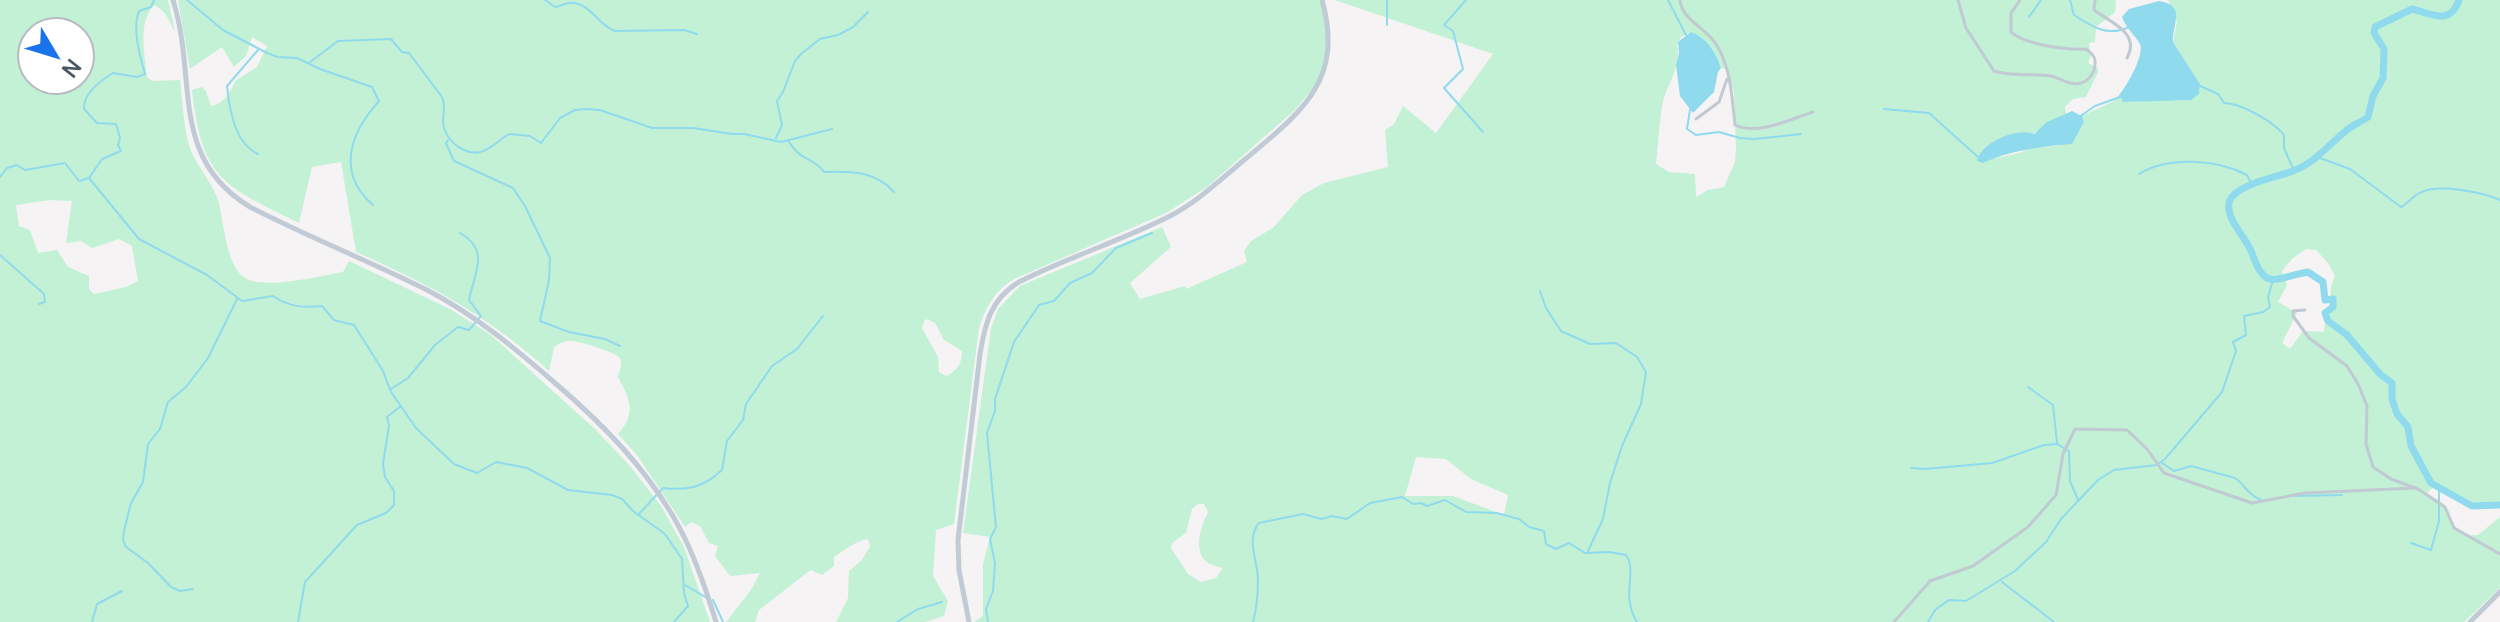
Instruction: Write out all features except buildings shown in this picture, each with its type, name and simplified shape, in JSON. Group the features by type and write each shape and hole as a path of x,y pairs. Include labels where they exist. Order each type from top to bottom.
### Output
{"main road":[{"path":"173,0 183,41 193,135 200,156 212,175 250,207 429,291 472,317 519,351 570,396 606,428 633,458 665,503 685,537 716,622"},
{"path":"969,622 959,570 958,540 978,363 993,306 1003,293 1019,282 1142,230 1187,206 1280,130 1312,97 1326,67 1329,31 1322,0"},
{"path":"2470,622 2500,592"}],"street":[{"path":"1680,0 1689,18 1717,44 1727,68 1735,125 1742,128 1773,125 1813,112"},
{"path":"1958,0 1966,28 1994,71 2051,76 2072,84 2087,80 2094,72 2095,64 2092,54 2086,49 2033,43 2011,32 2011,13 2020,0"},
{"path":"2095,0 2094,10 2113,22 2131,41 2127,58"},
{"path":"1696,119 1719,102 1728,76"},
{"path":"2305,310 2293,311 2298,324 2313,341 2347,366 2363,395 2368,416 2366,444 2371,463 2381,474 2415,488 2445,507 2454,528 2500,554"},
{"path":"1894,622 1930,581 1973,566 2028,527 2056,495 2063,454 2075,429 2127,430 2147,449 2164,473 2252,503 2305,493 2415,488"}],"green space":[{"path":"0,0 168,0 175,32 164,13 154,5 145,21 143,39 147,77 152,81 180,80 190,148 217,197 229,252 238,272 254,281 279,282 343,272 349,261 450,309 491,335 596,430 661,506 684,547 710,622 0,622","holes":["49,200 72,201 66,243 81,241 92,248 119,239 132,246 138,281 94,294 89,289 89,276 68,267 57,250 38,253 30,230 19,226 16,205"]},
{"path":"178,0 1324,0 1329,24 1325,58 1314,93 1307,95 1296,109 1207,187 1166,213 1014,279 992,300 979,328 954,524 936,530 933,576 948,601 944,616 925,622 836,622 848,598 849,571 862,560 870,546 868,539 834,557 834,566 822,575 811,570 808,572 759,610 755,622 726,622 760,573 730,576 715,556 718,546 709,543 700,526 691,522 685,527 637,455 618,434 630,412 618,377 620,358 590,345 567,341 554,347 549,371 504,334 458,303 356,252 341,162 312,167 299,223 234,188 210,162 196,120 192,90 202,87 211,106 219,103 235,81 257,67 267,46 252,37 246,56 234,67 222,47 190,69","holes":["927,319 935,323 944,340 962,351 958,366 946,376 939,372 938,357 922,328"]},
{"path":"1335,0 2116,0 2115,12 2096,27 2095,42 2089,43 2091,56 2088,63 2098,68 2098,72 2086,97 2073,99 2065,107 2066,114 1982,163 2033,148 2065,144 2084,122 2082,116 2114,101 2119,95 2123,102 2185,100 2196,96 2200,84 2173,42 2177,22 2168,0 2500,0 2500,503 2484,505 2466,502 2458,494 2435,486 2427,493 2445,505 2454,526 2469,535 2478,535 2500,517 2500,588 2464,622 974,622 983,616 983,564 990,537 963,533 991,328 998,309 1020,286 1162,227 1171,247 1130,283 1140,299 1185,286 1186,289 1247,262 1244,251 1251,241 1273,228 1302,195 1324,183 1388,167 1385,130 1394,124 1403,106 1436,133 1493,54","holes":["1689,33 1710,46 1721,68 1727,69 1734,92 1735,162 1724,187 1708,190 1696,197 1695,174 1669,172 1656,164 1662,106 1676,68 1677,45 1681,37","2306,249 2316,250 2335,276 2324,332 2303,331 2290,349 2282,343 2297,313 2278,302 2287,285 2282,271","1416,457 1446,459 1471,479 1508,495 1504,515 1453,496 1405,496","1204,504 1208,512 1201,532 1201,554 1210,564 1223,568 1216,578 1201,582 1188,574 1171,548 1172,543 1186,533 1192,509"]}],"water":[{"path":"2159,1 2168,3 2175,11 2173,42 2200,84 2199,94 2191,100 2123,102 2119,95 2134,71 2141,49 2122,17 2129,9"},
{"path":"1691,32 1710,46 1721,68 1714,92 1693,113 1680,96 1676,65 1678,42"},
{"path":"2072,111 2082,116 2084,122 2072,144 2039,147 1983,163 1977,161 1993,142 2010,134 2034,134 2047,122"}],"waterway":[{"path":"0,177 7,168 17,165 25,170 65,163 79,181 89,178 102,159 121,151 116,124 97,123 84,109 84,103 93,88 113,73 137,77 145,74 136,26 139,11 151,7 154,0"},
{"path":"187,0 223,30 267,53 297,58 372,87 379,101 361,126 351,153 351,166 361,193 373,205"},
{"path":"545,0 555,7 570,3 581,5 615,31 684,30 697,34"},
{"path":"1387,0 1387,25"},
{"path":"1466,0 1444,25 1453,31 1463,69 1444,88 1483,132"},
{"path":"1668,0 1686,35"},
{"path":"2029,17 2041,0"},
{"path":"2070,0 2074,15 2094,27 2107,31 2129,27"},
{"path":"2459,0 2445,16 2412,9 2375,27 2374,33 2384,49 2383,78 2373,96 2368,117 2349,128 2301,168 2238,191 2232,197 2229,209 2257,266 2267,278 2280,279 2308,272 2323,282 2325,300 2333,299 2333,307 2325,313 2328,321 2347,335 2380,374 2392,383 2392,399 2397,414 2408,427 2411,446 2431,483 2472,506 2500,505"},
{"path":"776,138 782,125 777,101 795,61 820,39 853,27 868,12"},
{"path":"310,62 338,41 391,39 402,52 409,53 442,97 443,124 447,135 456,145 469,152 482,151 510,134 530,136 541,143 560,118 575,110 587,109 600,110 652,128 693,128 781,142 832,129"},
{"path":"258,50 227,86 239,134 258,154"},
{"path":"2198,85 2218,94 2224,103 2247,109 2279,130 2284,135 2284,148 2294,171"},
{"path":"2079,117 2095,106 2120,97"},
{"path":"1884,109 1929,113 1978,157"},
{"path":"1690,110 1687,129 1696,135 1719,132 1754,139 1801,134"},
{"path":"448,140 446,143 454,161 513,188 525,206 550,258 549,280 540,321 620,346"},
{"path":"789,142 798,153 824,172 853,172 871,176 894,192"},
{"path":"2317,157 2350,169 2401,207 2419,193 2439,189 2472,192 2500,200"},
{"path":"2139,174 2164,164 2207,163 2247,175 2252,185"},
{"path":"89,178 139,239 207,275 242,301 273,296 297,306 322,306 334,320 354,325 383,371 391,392 416,428 454,464 477,473 496,462 527,468 568,490 622,499 665,534 682,559 688,606 674,622"},
{"path":"391,389 408,378 435,345 458,327 469,330 481,316 469,300 478,255 475,247 460,233"},
{"path":"988,622 986,609 993,591 995,563 990,539 996,527 987,433 1014,342 1039,305 1054,301 1070,283 1092,273 1116,248 1152,233"},
{"path":"0,255 44,294 45,302 39,304"},
{"path":"1928,622 1935,610 1949,600 1966,601 2015,571 2046,542 2061,519 2098,480 2114,470 2156,465 2165,459 2222,392 2236,351 2233,342 2246,335 2244,316 2263,312 2270,307 2268,297 2273,280"},
{"path":"1540,291 1546,308 1561,331 1590,344 1616,343 1637,357 1646,372 1641,404 1622,446 1603,519 1588,551"},
{"path":"193,589 180,591 171,587 148,563 126,547 124,531 131,503 143,482 148,444 160,429 168,402 186,387 208,358 237,299"},
{"path":"638,515 663,488 695,486 722,470 727,441 743,420 746,404 772,366 797,349 823,316"},
{"path":"2028,387 2053,405 2057,443"},
{"path":"298,622 305,582 357,525 386,513 394,505 394,491 385,477 383,464 389,425 387,417 401,406"},
{"path":"1911,468 1992,463 2044,445 2057,444 2069,451 2070,481 2078,500"},
{"path":"2162,463 2174,471 2191,466 2235,478 2261,500"},
{"path":"2411,543 2431,550 2439,521 2439,489"},
{"path":"2295,496 2342,495"},
{"path":"1253,622 1258,578 1253,536 1259,523 1303,514 1321,519 1332,516 1347,519 1370,503 1402,497 1413,504 1427,506 1445,500 1466,512 1497,513 1519,519 1529,527 1544,531 1546,544 1556,549 1569,543 1585,553 1626,555 1630,568 1630,602 1637,622"},
{"path":"2002,582 2054,622"},
{"path":"685,585 707,598"},
{"path":"92,622 97,604 122,591"},
{"path":"713,600 723,622"},
{"path":"897,622 918,609 942,602"}]}
